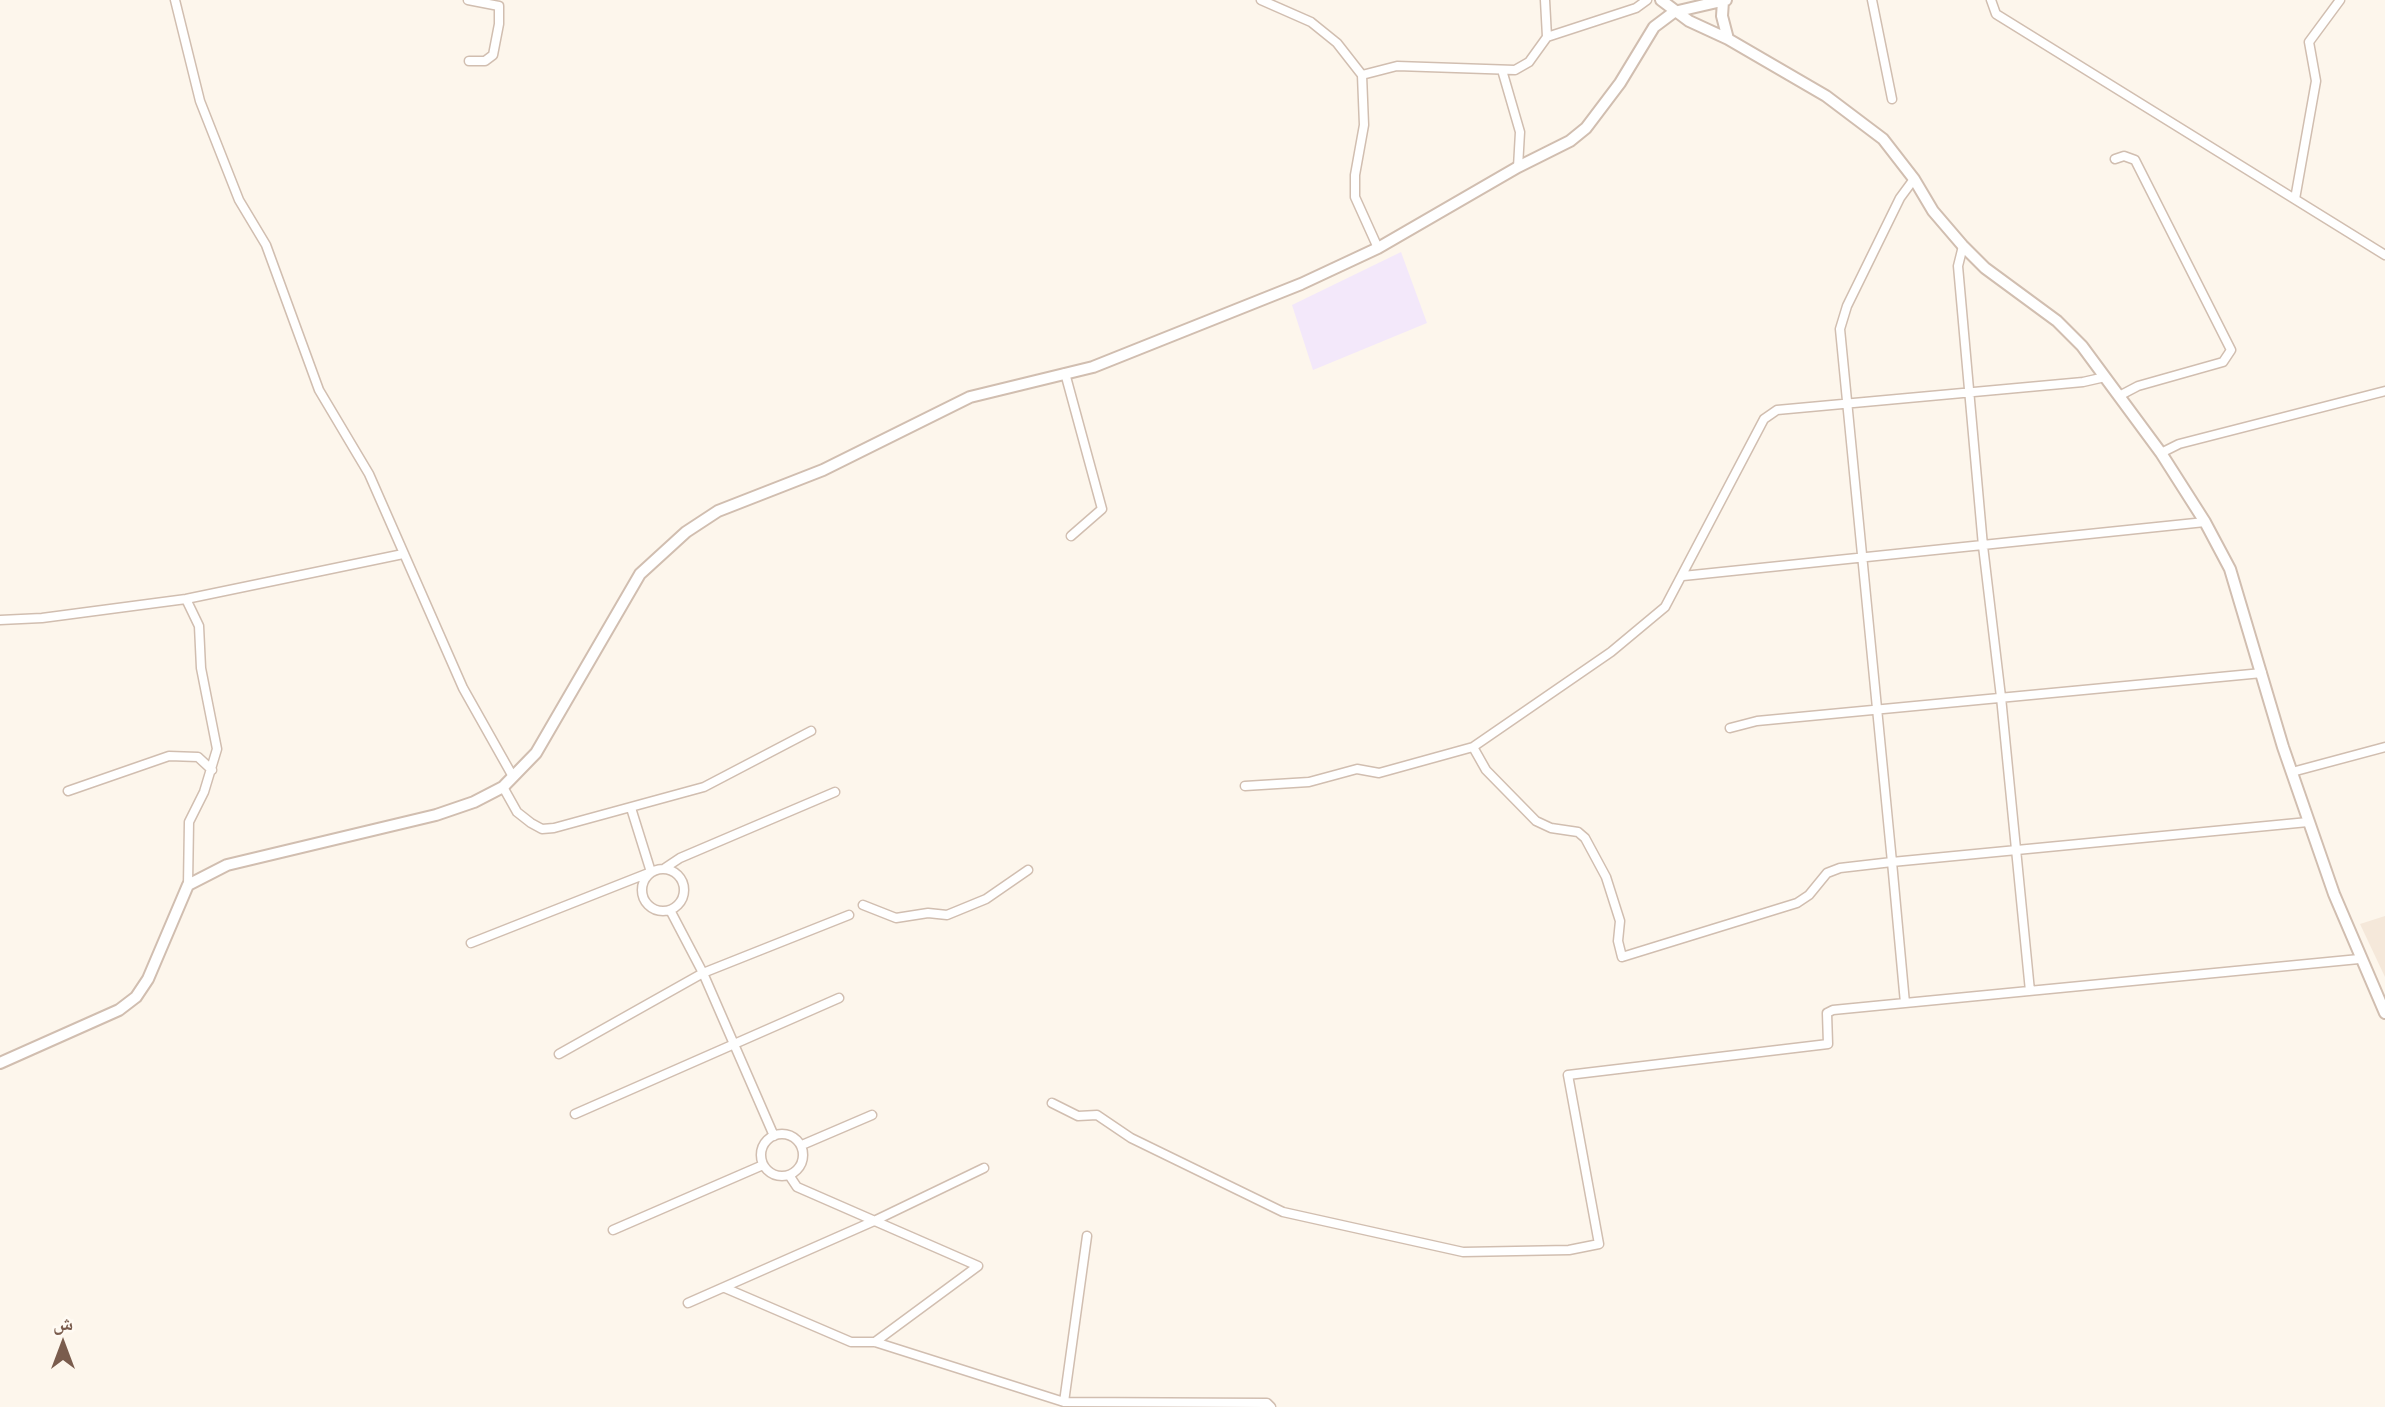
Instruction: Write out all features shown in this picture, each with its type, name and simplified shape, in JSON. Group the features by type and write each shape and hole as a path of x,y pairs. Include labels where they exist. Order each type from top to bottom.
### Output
{"street":[{"path":"175,0 200,101 239,200 266,245 320,390 369,474 463,688 512,775"},
{"path":"468,0 499,6 499,24 493,55 485,61 469,61"},
{"path":"1261,0 1311,22 1338,43 1362,75 1364,125 1355,175 1355,197 1378,248"},
{"path":"1545,0 1547,37"},
{"path":"1362,75 1396,66 1515,70 1529,62 1547,37 1636,8 1647,0"},
{"path":"1661,0 1674,12 1728,39 1826,96 1883,139 1914,179 1933,211 1962,246 1985,268 2057,321 2105,377 2161,453 2205,522 2230,569 2308,822 2359,960 2385,1013"},
{"path":"1872,0 1892,99"},
{"path":"1992,0 1996,14 2385,255"},
{"path":"2295,199 2316,81 2309,41 2340,0"},
{"path":"188,885 227,865 436,815 474,802 503,787 512,775 536,754 640,574 686,531 718,510 823,470 970,397 1094,367 1301,284 1378,248 1518,167 1570,141 1586,128 1620,83 1654,27 1674,12 1725,1 1723,24 1728,39"},
{"path":"1502,70 1520,132 1518,167"},
{"path":"2115,159 2124,156 2135,160 2231,350 2229,358 2223,362 2138,386 2119,396"},
{"path":"1905,1003 1840,329 1843,317 1900,198 1914,179"},
{"path":"1962,246 1958,266 1983,546 2030,991"},
{"path":"1065,373 1102,509 1071,536"},
{"path":"1245,786 1309,782 1357,769 1379,773 1473,747 1611,652 1665,607 1764,419 1777,410 2083,382 2105,377"},
{"path":"2161,453 2179,444 2385,391"},
{"path":"1683,576 2205,522"},
{"path":"0,620 42,618 186,599 403,554"},
{"path":"0,1063 118,1010 136,997 148,979 188,885 189,822 212,770 217,749 201,668 198,626 186,599"},
{"path":"1730,728 1757,721 2262,673"},
{"path":"503,787 517,812 542,829 704,787 811,731"},
{"path":"1473,747 1486,770 1536,821 1551,828 1578,832 1585,838 1606,877 1616,910 1622,957 1797,903 1809,895 1827,873 1840,868 2308,822"},
{"path":"2292,772 2385,747"},
{"path":"68,791 169,756 198,757 212,770"},
{"path":"471,943 651,872 665,869 680,858 835,792"},
{"path":"631,808 651,872"},
{"path":"651,872 643,883 643,896 651,907 670,910 681,901 684,887 678,874 665,869"},
{"path":"863,905 896,918 928,913 947,915 986,899 1028,870"},
{"path":"670,910 702,973 774,1136"},
{"path":"559,1054 702,973 849,915"},
{"path":"1052,1103 1077,1116 1097,1115 1131,1138 1283,1212 1463,1252 1569,1250 1599,1244 1568,1076 1828,1044 1827,1013 1833,1010 2359,960"},
{"path":"575,1114 839,998"},
{"path":"802,1146 872,1115"},
{"path":"774,1136 791,1136 802,1146 803,1160 789,1175 776,1175 763,1165 762,1148 774,1136"},
{"path":"613,1230 763,1165"},
{"path":"688,1303 874,1221 984,1168"},
{"path":"789,1175 797,1187 978,1266 875,1342"},
{"path":"1064,1402 1087,1236"},
{"path":"725,1288 852,1342 875,1342 1064,1402 1267,1403 1271,1407"}],"shaded area":[{"path":"1401,252 1427,323 1313,370 1292,305"},
{"path":"2385,916 2385,977 2360,924"}]}
